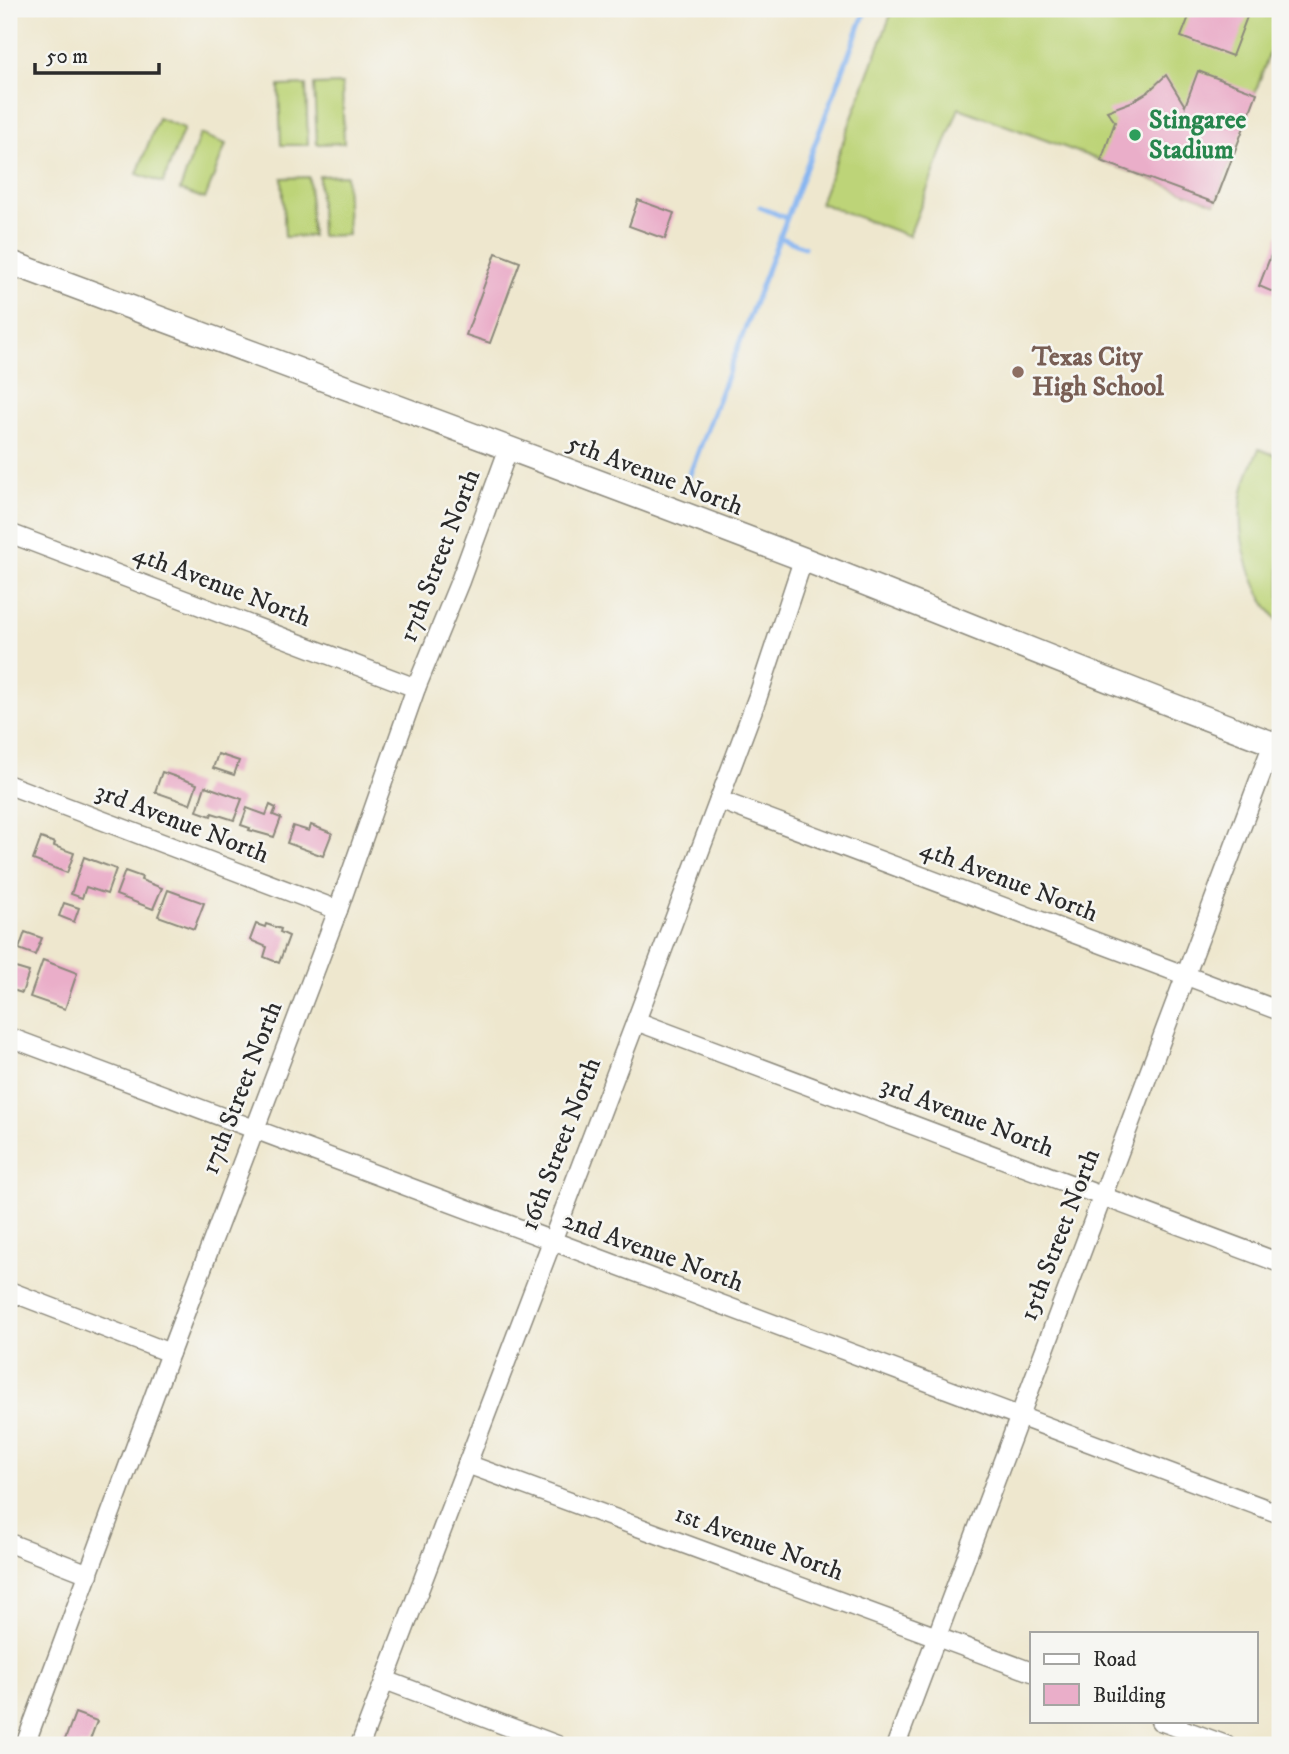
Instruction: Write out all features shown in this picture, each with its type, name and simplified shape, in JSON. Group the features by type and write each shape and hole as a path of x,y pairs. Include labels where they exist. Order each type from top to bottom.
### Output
{"street":[{"name":"5th Avenue North","path":"9,262 803,560 1276,744"},
{"name":"17th Street North","path":"25,1745 338,910 416,688 509,450"},
{"name":"4th Avenue North","path":"9,533 416,688"},
{"name":"16th Street North","path":"360,1745 758,696 803,560"},
{"name":"15th Street North","path":"895,1745 1185,975 1276,744"},
{"name":"3rd Avenue North","path":"9,785 338,910"},
{"name":"4th Avenue North","path":"719,800 1280,1011"},
{"name":"3rd Avenue North","path":"636,1021 1280,1263"},
{"name":"2nd Avenue North","path":"9,1037 1280,1514"},
{"path":"9,1291 170,1353"},
{"name":"1st Avenue North","path":"467,1464 1030,1671"},
{"path":"9,1543 89,1574"},
{"path":"385,1680 557,1745"},
{"path":"1163,1722 1226,1745"}],"green space":[{"name":"Stingaree Stadium","path":"893,9 1280,9 1280,24 1215,203 959,108 909,236 820,203"},
{"path":"342,84 344,143 317,144 314,85"},
{"path":"306,85 308,145 281,145 279,86"},
{"path":"158,118 184,128 163,183 137,174"},
{"path":"200,134 226,144 205,199 180,190"},
{"path":"346,175 348,235 321,236 319,176"},
{"path":"309,177 312,236 285,237 282,178"},
{"path":"1259,449 1280,457 1280,623 1253,579 1243,547 1242,496"}],"building":[{"path":"1192,9 1250,9 1232,56 1181,37"},
{"path":"1198,71 1257,93 1215,203 1101,161 1115,122 1107,111 1148,92 1166,75 1185,106"},
{"path":"638,200 674,213 665,239 629,226"},
{"path":"1280,232 1280,295 1259,286"},
{"path":"496,253 520,262 490,343 466,335"},
{"path":"218,754 239,761 234,775 213,768"},
{"path":"162,772 197,784 190,804 155,792"},
{"path":"205,786 242,799 234,820 197,811"},
{"path":"270,805 276,808 273,815 281,818 274,837 241,825 247,808 266,815"},
{"path":"311,825 332,833 323,856 287,843 293,826 309,831"},
{"path":"41,838 74,853 67,873 33,860"},
{"path":"84,857 116,869 107,894 86,887 82,898 71,894"},
{"path":"125,871 162,888 153,909 116,895"},
{"path":"168,890 204,903 194,929 158,916"},
{"path":"64,903 79,908 74,922 59,916"},
{"path":"256,924 281,929 280,932 289,936 279,963 264,957 267,947 250,940"},
{"path":"25,932 42,938 35,955 19,949"},
{"path":"43,960 77,973 65,1009 30,997"},
{"path":"9,966 29,972 22,993 9,989"},
{"path":"75,1713 97,1721 88,1745 63,1745"}],"waterway":[{"path":"688,479 866,9"},
{"path":"760,207 786,218"},
{"path":"779,237 804,247"}],"place":[{"name":"Stingaree Stadium","path":"1135,135"},
{"name":"Texas City High School","path":"1018,372"}]}
